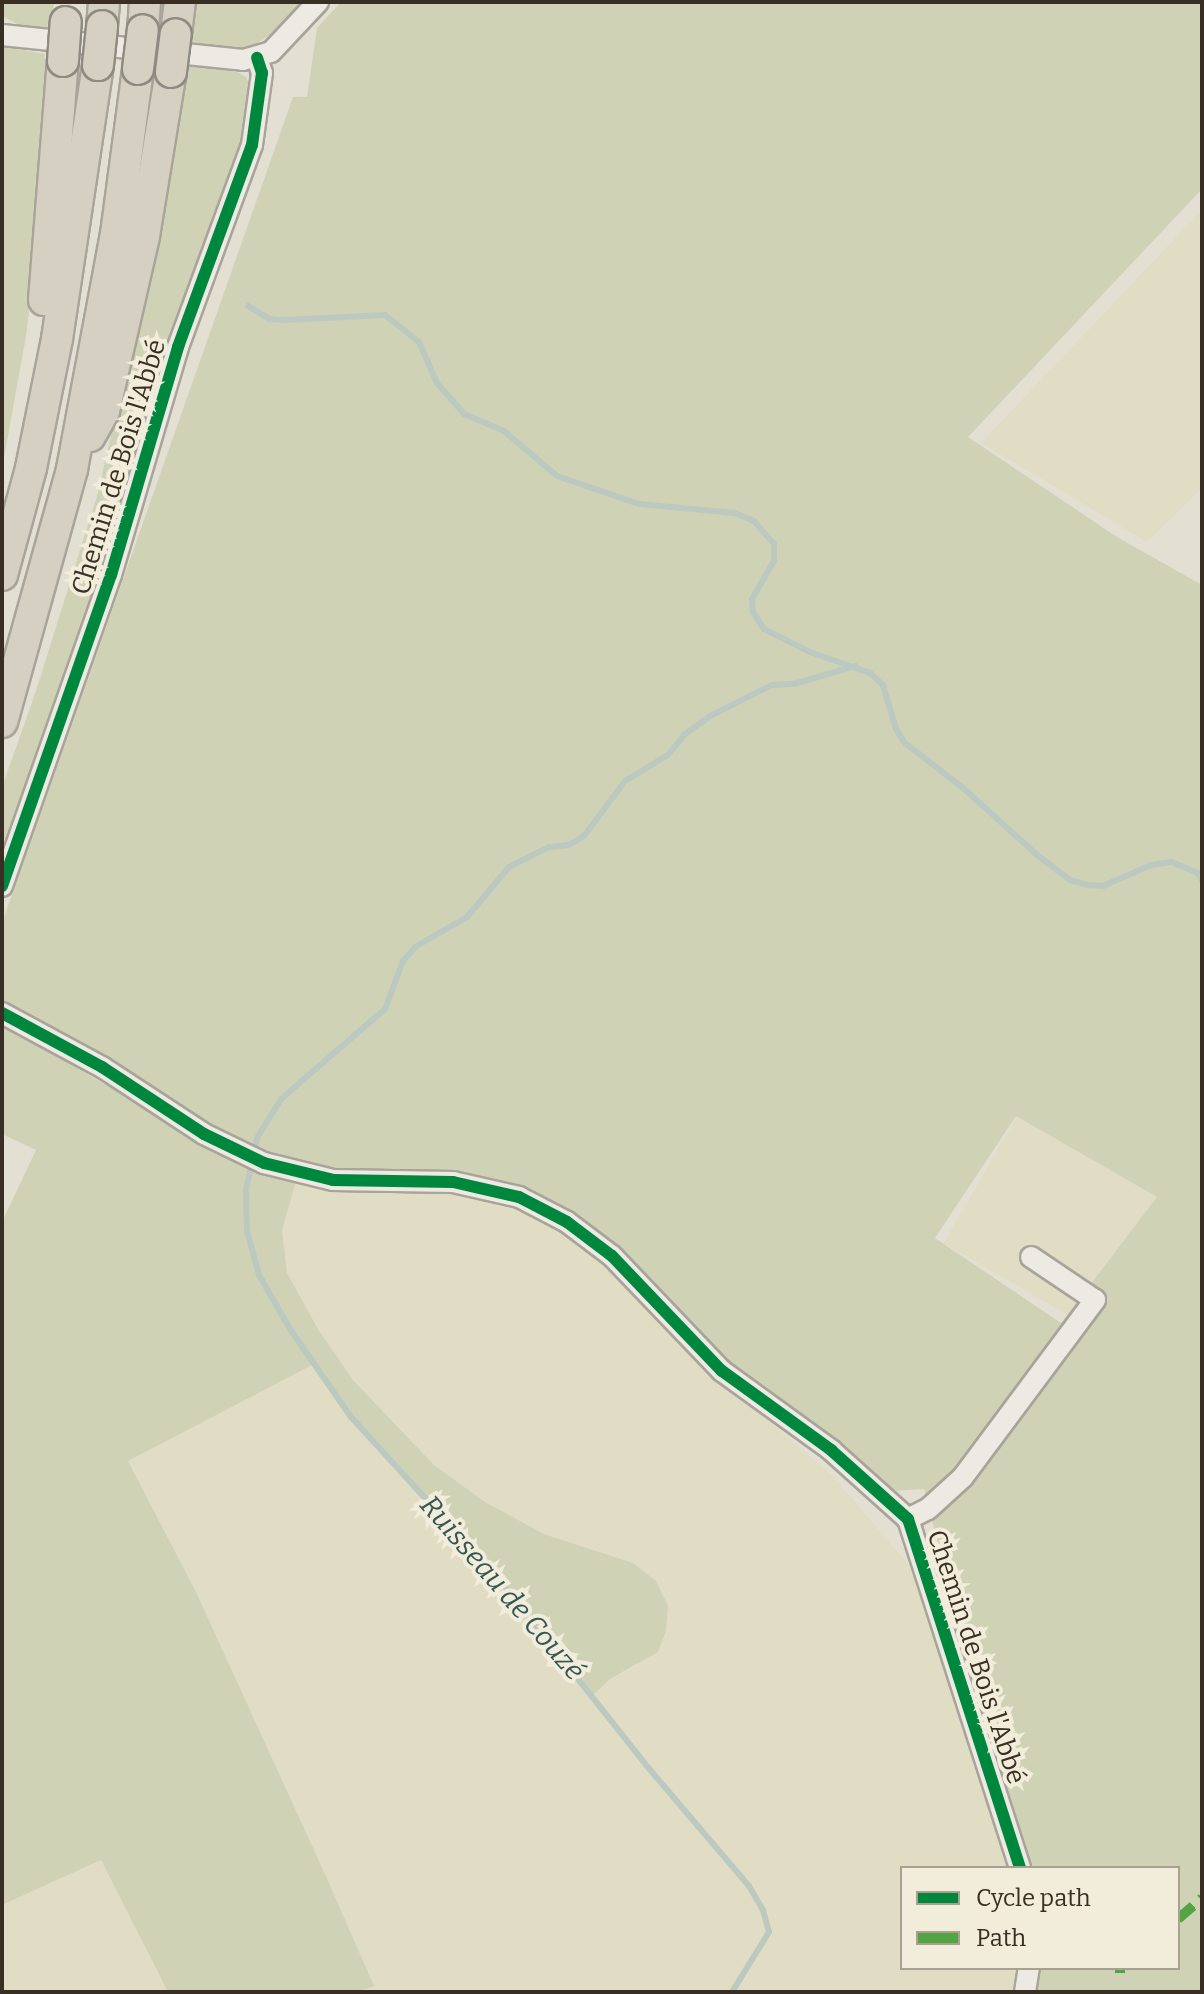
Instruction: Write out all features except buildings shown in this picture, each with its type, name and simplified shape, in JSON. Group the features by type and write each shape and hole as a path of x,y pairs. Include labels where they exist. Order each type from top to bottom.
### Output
{"highway":[{"path":"72,469 104,411 144,236 180,2"},
{"path":"31,468 25,415 50,246 66,12"},
{"path":"2,575 31,468 71,250 103,14"},
{"path":"2,722 72,469 116,234 144,16"}],"street":[{"path":"2,35 199,57 257,58 279,45 318,2"},
{"name":"Chemin de Bois l'Abbé","path":"2,886 111,575 178,347 252,145 262,73 257,58"},
{"name":"Chemin de Bois l'Abbé","path":"2,1013 102,1067 204,1134 264,1163 333,1180 453,1182 519,1197 546,1209 612,1256 722,1371 831,1450 908,1519 1019,1866"},
{"path":"908,1519 928,1509 963,1477 1095,1300 1031,1257"},
{"path":"1025,1992 1029,1970"}],"shaded area":[{"path":"1202,210 1202,488 1147,542 981,443"},
{"path":"1017,1116 1157,1197 1084,1324 944,1243"},
{"path":"296,1182 329,1187 462,1190 515,1205 564,1228 615,1269 646,1310 702,1365 833,1476 909,1565 1010,1866 900,1866 900,1970 1022,1970 1018,1992 359,1992 373,1985 325,1874 196,1592 128,1461 314,1363 351,1417 498,1578 592,1696 610,1679 638,1666 633,1563 544,1534 485,1502 434,1465 353,1380 318,1329 287,1273 282,1230"},
{"path":"101,1860 168,1992 2,1992 2,1905"}],"green space":[{"path":"2,2 54,2 53,21 48,21 47,33 29,30 2,16"},
{"path":"194,2 304,2 276,31 256,44 228,50 191,48 192,36 189,35"},
{"path":"341,2 1202,2 1202,189 968,437 1117,537 1202,585 1202,1992 1032,1992 1036,1970 1180,1970 1180,1866 1031,1866 994,1759 924,1489 892,1491 833,1442 772,1401 524,1189 341,1174 299,1166 246,1145 2,1002 2,923 293,97 307,97 317,28","holes":["1016,1116 1157,1197 1061,1323 935,1238"]},
{"path":"2,46 45,54 44,59 50,59 37,248 26,336 2,469"},
{"path":"189,65 237,72 246,77 251,88 247,130 114,539 2,862 2,787 35,694 97,496 159,230 184,74 189,74"},
{"path":"2,1024 220,1152 296,1182 282,1230 287,1273 318,1329 353,1380 434,1465 485,1502 544,1534 633,1563 656,1581 668,1606 666,1631 658,1652 610,1679 592,1696 498,1578 351,1417 314,1364 128,1461 196,1592 374,1986 359,1992 168,1992 101,1860 2,1905 2,1222 36,1150 2,1134"}],"waterway":[{"path":"248,306 270,319 284,320 385,315 419,342 437,383 464,414 504,431 557,476 639,504 735,513 754,521 774,544 774,561 752,599 753,612 764,629 810,652 870,673 883,685 896,729 905,743 962,787 1037,855 1070,880 1087,885 1103,886 1151,865 1172,862 1198,873 1202,880"},
{"name":"Ruisseau de Couzé","path":"255,1149 257,1138 281,1099 385,1009 403,961 415,947 467,917 509,867 549,847 569,845 584,836 625,781 668,755 684,735 712,715 772,685 794,684 855,666"},
{"name":"Ruisseau de Couzé","path":"251,1167 246,1191 247,1231 259,1275 290,1329 351,1417 498,1578 646,1765 749,1886 763,1910 769,1932 732,1992"}],"marked path":[{"path":"1180,1917 1202,1898"}],"cycle path":[{"path":"2,886 111,575 178,347 252,145 262,73 257,58"},
{"path":"2,1013 102,1067 204,1134 264,1163 333,1180 453,1182 519,1197 567,1222 612,1256 722,1371 831,1450 908,1519 1019,1866"}]}
